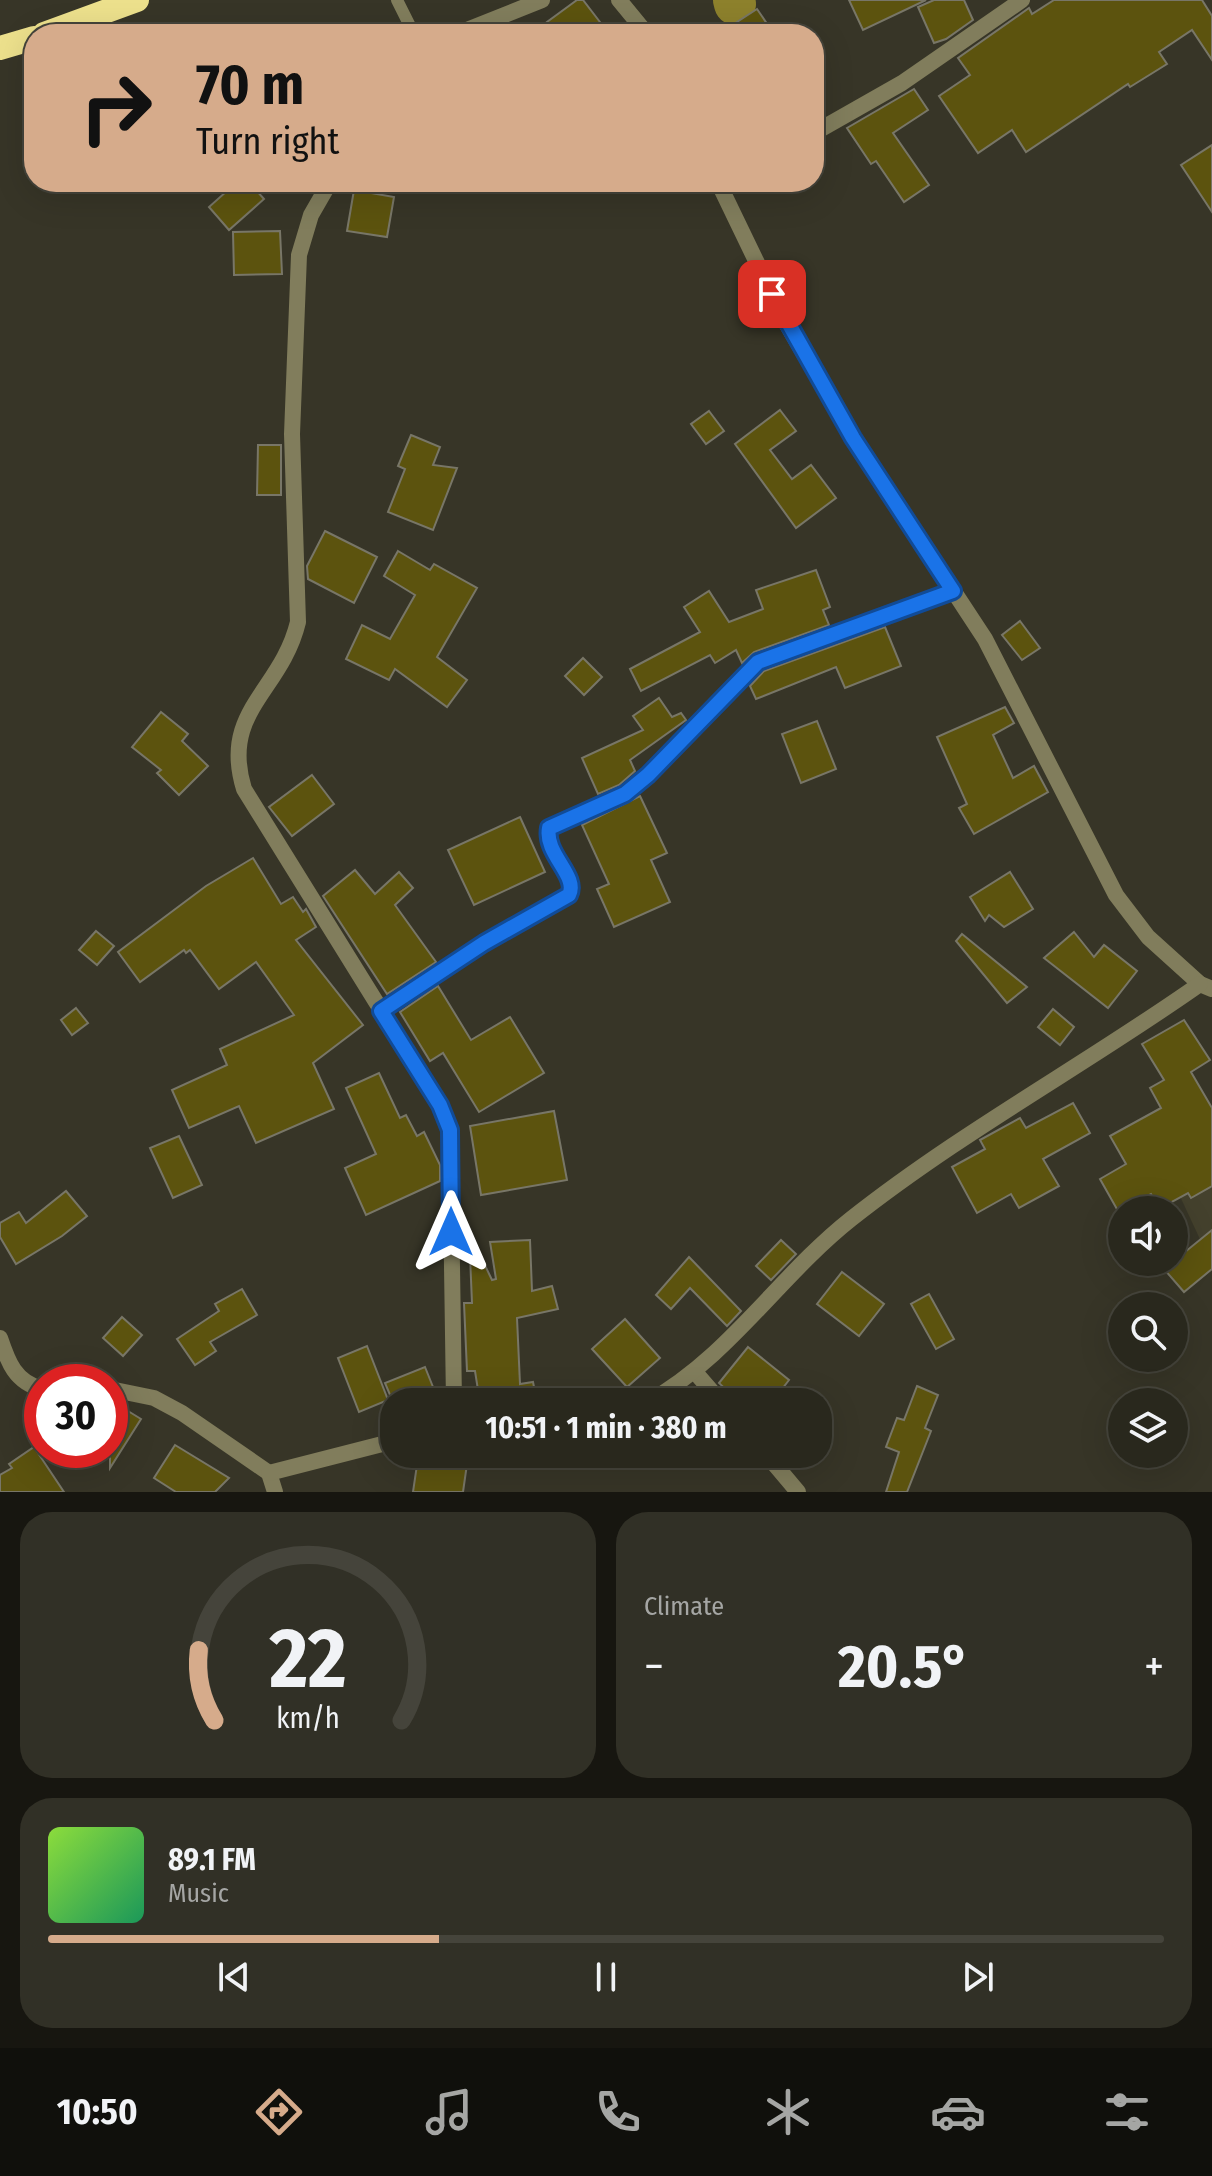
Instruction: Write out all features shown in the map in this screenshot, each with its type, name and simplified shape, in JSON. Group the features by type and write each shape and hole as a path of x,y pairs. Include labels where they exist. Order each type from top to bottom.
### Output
{"highway":[{"path":"71,24 137,0"},
{"path":"0,48 24,41"}],"street":[{"path":"482,24 542,0"},
{"path":"619,0 639,24"},
{"path":"824,127 902,83 1022,0"},
{"path":"324,192 311,215 299,255 292,434 298,622 293,643 278,672 252,706 239,734 236,762 244,789 440,1105 450,1130 454,1388"},
{"path":"670,1388 695,1372 846,1222 891,1187 1206,986 1148,937 1116,895 985,639 823,387 786,323 723,192"},
{"path":"381,1011 484,943 569,895 571,882 548,842 549,828 625,794 648,775 758,662 953,591"},
{"path":"0,1338 18,1377 24,1380"},
{"path":"695,1372 709,1388"},
{"path":"128,1393 154,1398 269,1473 275,1492"},
{"path":"269,1473 380,1445"},
{"path":"778,1468 798,1492"}],"lane":[{"path":"397,0 409,24"}],"shaded area":[{"path":"1212,1137 1212,1265 1188,1214 1188,1196 1180,1196 1164,1162"}],"building":[{"path":"577,0 583,0 601,24 548,24 547,22"},
{"path":"849,0 926,0 863,30"},
{"path":"934,0 964,0 973,20 946,39 934,43 918,7"},
{"path":"1054,0 1202,0 1212,16 1212,60 1192,30 1159,52 1167,64 1130,87 1128,84 1026,152 1012,130 978,153 939,96 970,75 958,58 1029,8 1032,14"},
{"path":"757,9 767,24 738,24 737,22"},
{"path":"914,89 928,110 893,133 929,185 904,202 876,161 871,164 847,128"},
{"path":"1212,145 1212,212 1181,165"},
{"path":"226,192 258,192 264,199 229,230 209,207"},
{"path":"354,192 394,197 387,237 347,231"},
{"path":"280,231 282,274 234,275 233,232"},
{"path":"780,410 796,431 770,450 792,479 811,465 836,498 796,528 735,444"},
{"path":"709,411 724,431 706,444 691,424"},
{"path":"411,435 440,447 433,465 457,468 433,530 388,512 405,469 398,466"},
{"path":"258,445 281,445 281,495 257,495"},
{"path":"325,531 377,557 354,603 308,579 307,566"},
{"path":"398,551 430,570 434,564 477,588 437,657 467,680 447,707 395,669 389,680 346,659 362,625 390,639 415,595 384,576"},
{"path":"816,570 830,607 823,610 829,625 754,652 742,663 736,650 715,663 710,655 641,691 630,669 700,632 684,607 709,591 729,622 763,609 756,590"},
{"path":"1020,621 1040,648 1022,660 1002,635"},
{"path":"885,627 901,666 845,688 836,667 756,699 750,686 764,671"},
{"path":"583,658 602,677 584,695 565,676"},
{"path":"659,698 672,717 681,713 686,720 630,760 635,771 619,785 598,794 582,758 643,730 633,716"},
{"path":"1005,707 1014,723 993,735 1013,778 1034,766 1048,792 974,834 959,808 967,804 937,737"},
{"path":"161,712 188,734 182,741 208,766 179,795 157,773 161,770 132,747"},
{"path":"817,721 836,769 801,783 782,734"},
{"path":"312,775 334,804 292,836 269,807"},
{"path":"640,796 667,853 651,860 670,902 614,927 597,889 609,884 582,825"},
{"path":"520,817 545,872 474,905 448,850"},
{"path":"253,858 281,904 293,897 303,912 306,909 316,927 296,940 363,1025 313,1063 334,1109 256,1143 239,1106 189,1128 172,1090 227,1065 220,1049 294,1015 256,962 219,989 190,950 186,953 184,950 140,982 118,952 206,886"},
{"path":"355,870 375,894 399,872 413,888 395,905 436,962 387,994 323,896"},
{"path":"1010,872 1033,909 1004,927 989,915 985,921 970,897"},
{"path":"96,931 114,946 97,965 79,950"},
{"path":"1074,932 1094,957 1104,945 1137,971 1108,1008 1044,958"},
{"path":"962,934 1027,987 1007,1003 956,941"},
{"path":"438,986 471,1040 510,1017 544,1073 479,1112 443,1053 430,1061 400,1012"},
{"path":"76,1008 88,1023 72,1035 61,1020"},
{"path":"1053,1009 1074,1027 1060,1045 1038,1027"},
{"path":"1184,1020 1210,1060 1191,1072 1212,1108 1212,1186 1191,1198 1188,1193 1183,1196 1110,1196 1100,1179 1126,1164 1110,1136 1161,1108 1150,1088 1164,1080 1142,1044"},
{"path":"379,1073 400,1118 406,1115 417,1136 424,1132 440,1165 440,1181 366,1215 345,1168 376,1154 346,1088"},
{"path":"1073,1103 1090,1133 1043,1159 1059,1186 1019,1208 1011,1194 977,1213 952,1167 985,1149 980,1140 1020,1118 1026,1128"},
{"path":"554,1111 567,1180 481,1195 470,1126"},
{"path":"179,1136 202,1185 173,1198 150,1148"},
{"path":"66,1191 87,1216 62,1236 16,1264 0,1237 0,1223 19,1212 26,1223"},
{"path":"1212,1230 1212,1269 1184,1292 1170,1276 1188,1276 1188,1250"},
{"path":"469,1232 492,1280 496,1279 490,1242 530,1240 532,1291 552,1286 558,1309 517,1318 520,1384 533,1382 534,1388 478,1388 475,1371 467,1371 464,1303 472,1303"},
{"path":"781,1240 796,1254 771,1280 756,1266"},
{"path":"689,1257 741,1311 727,1326 690,1288 671,1309 656,1295"},
{"path":"842,1272 884,1304 859,1336 817,1304"},
{"path":"242,1289 257,1315 210,1342 216,1351 195,1365 177,1339 219,1311 215,1304"},
{"path":"929,1294 954,1339 936,1349 911,1304"},
{"path":"122,1317 142,1335 123,1356 103,1338"},
{"path":"625,1319 660,1358 627,1387 592,1349"},
{"path":"367,1346 383,1388 380,1388 380,1403 359,1412 338,1358"},
{"path":"748,1347 789,1380 783,1388 724,1388 719,1383"},
{"path":"425,1367 433,1388 387,1388 385,1383"},
{"path":"917,1386 938,1395 925,1428 931,1431 907,1492 886,1492 899,1452 886,1447 897,1418 904,1420"},
{"path":"128,1411 141,1419 128,1440"},
{"path":"175,1445 229,1478 215,1492 176,1492 154,1478"},
{"path":"24,1454 24,1468 48,1468 64,1492 0,1492 0,1475 12,1468 9,1464"},
{"path":"417,1468 466,1468 463,1492 413,1492"}],"waterway":[{"path":"734,0 735,4"}],"route":[{"path":"451,1232 450,1130 440,1105 381,1011 484,943 569,895 571,882 548,842 549,828 625,794 648,775 758,662 953,591 853,438 772,294"}]}
